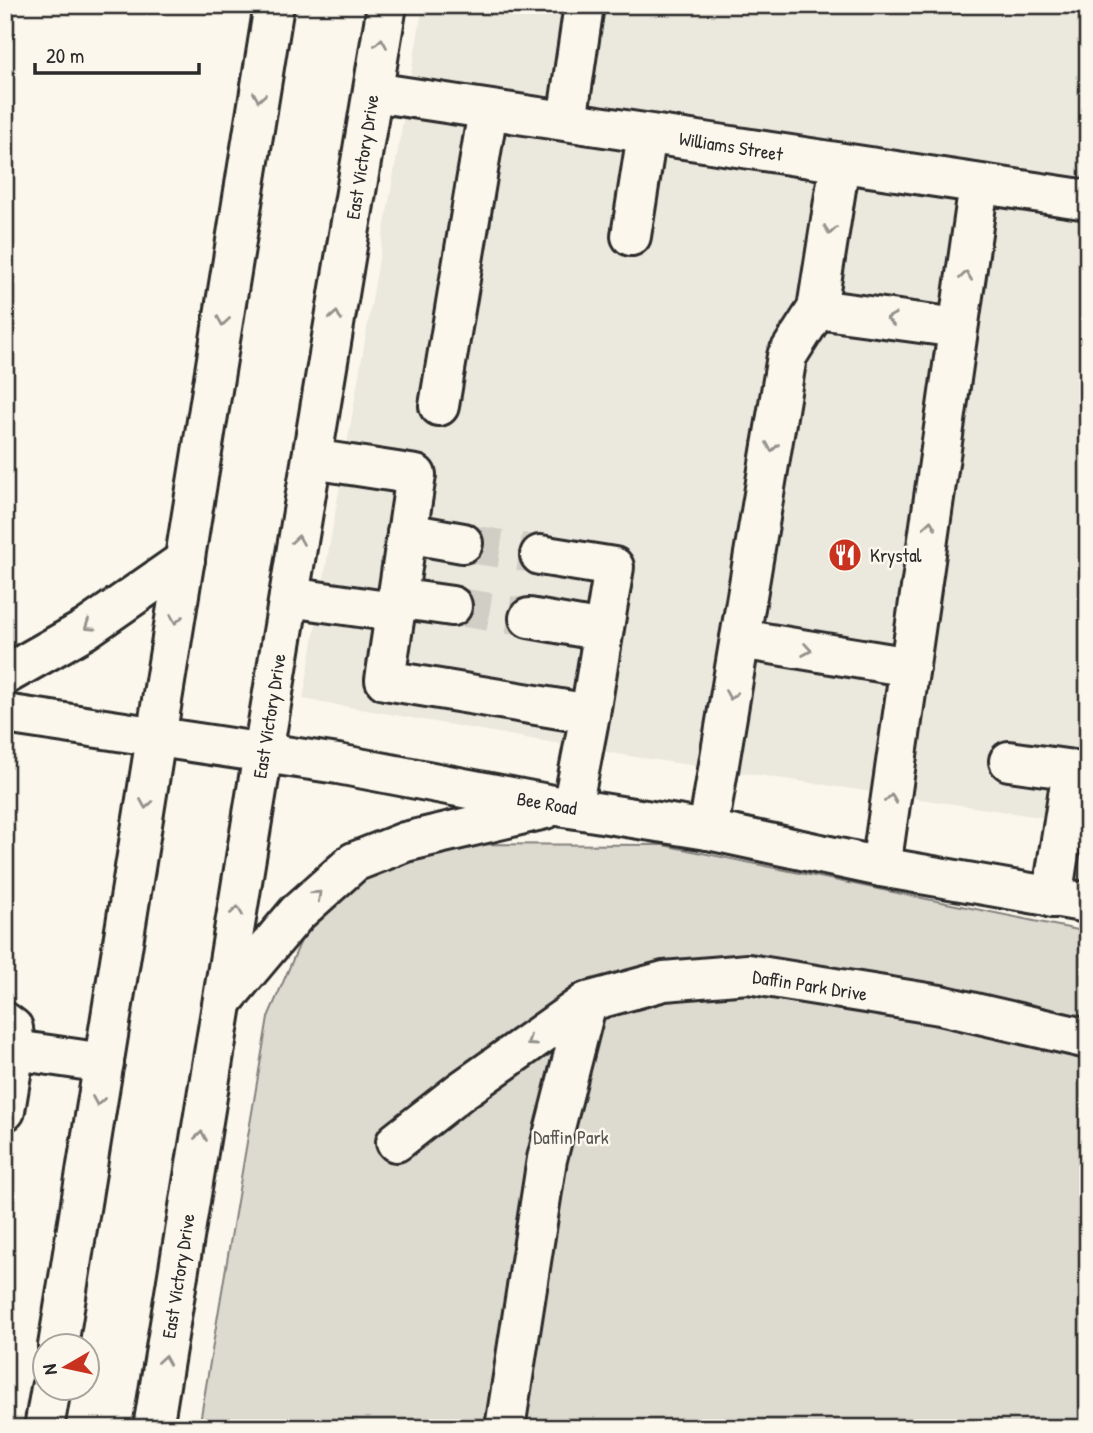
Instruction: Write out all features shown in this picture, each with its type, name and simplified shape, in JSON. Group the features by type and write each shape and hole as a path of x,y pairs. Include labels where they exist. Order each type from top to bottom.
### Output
{"main road":[{"path":"60,1332 274,5"},
{"name":"East Victory Drive","path":"153,1428 387,5"},
{"path":"567,121 584,5"},
{"name":"Williams Street","path":"373,92 1088,200"},
{"path":"439,406 488,110"},
{"path":"631,236 647,134"},
{"path":"708,830 787,356 817,309 840,163"},
{"path":"881,867 979,184"},
{"path":"817,309 958,328"},
{"path":"312,459 416,475 385,680 590,713"},
{"path":"407,533 463,543"},
{"path":"223,1000 297,914 354,862 405,842 565,807 590,713 614,567 540,555"},
{"path":"5,675 86,629 185,560"},
{"path":"289,597 395,605 452,606"},
{"path":"528,618 603,631"},
{"path":"740,639 910,667"},
{"name":"Bee Road","path":"5,714 338,764 565,807 708,830 881,867 1070,901"},
{"path":"1009,761 1080,771 1070,901"},
{"name":"Daffin Park Drive","path":"396,1142 461,1091 587,1003 664,981 748,974 940,1005 1088,1040"},
{"path":"505,1428 547,1159 587,1003"},
{"path":"5,1111 10,1036 104,1063"},
{"path":"44,1428 49,1402"}],"shaded area":[{"path":"423,5 1088,5 1088,824 629,756 303,699"}],"green space":[{"name":"Daffin Park","path":"456,844 663,845 1088,932 1088,1428 199,1428 268,1017 303,936 333,902 365,875"}],"tunnel":[{"path":"463,543 540,555"},
{"path":"452,606 529,618"}],"place":[{"name":"Krystal","path":"845,555"}]}
